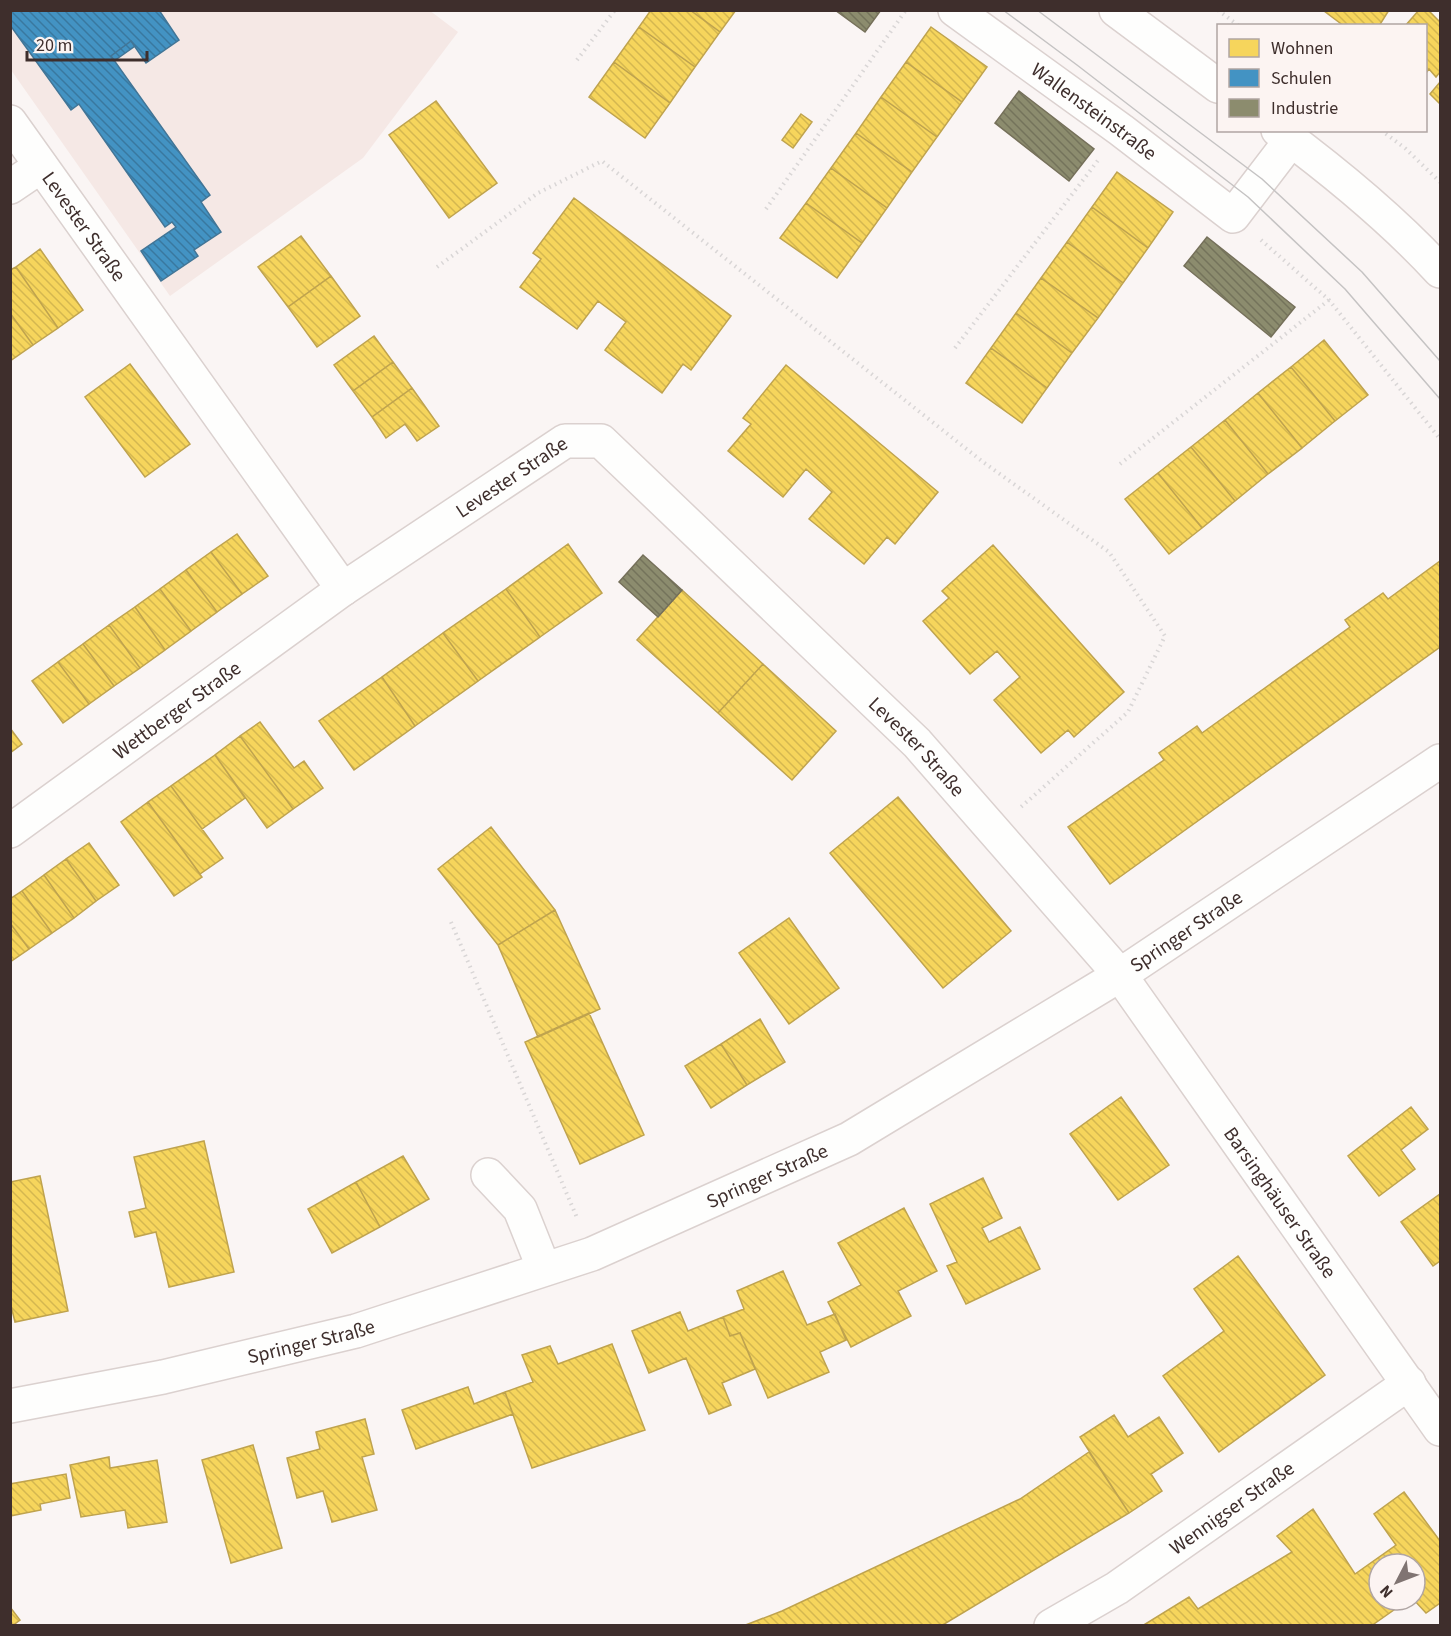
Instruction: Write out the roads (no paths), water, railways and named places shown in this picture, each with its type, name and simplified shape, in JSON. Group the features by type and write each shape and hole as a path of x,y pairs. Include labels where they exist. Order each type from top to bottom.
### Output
{"street":[{"name":"Wallensteinstraße","path":"955,10 1121,130 1233,216 1285,135"},
{"path":"1116,10 1217,85"},
{"name":"Levester Straße","path":"10,122 343,589 565,441 601,441 917,743 1120,975"},
{"path":"1285,135 1415,243 1440,271"},
{"path":"10,187 41,166"},
{"name":"Wettberger Straße","path":"10,831 343,589"},
{"name":"Springer Straße","path":"10,1407 163,1377 356,1331 592,1254 849,1139 1120,975 1440,761"},
{"name":"Barsinghäuser Straße","path":"1120,975 1440,1429"},
{"path":"488,1175 520,1209 544,1269"},
{"name":"Wennigser Straße","path":"1051,1626 1117,1588 1409,1383"}],"tram line":[{"path":"1003,10 1248,197 1345,289 1440,399"},
{"path":"1037,10 1262,179 1362,272 1440,361"}]}
